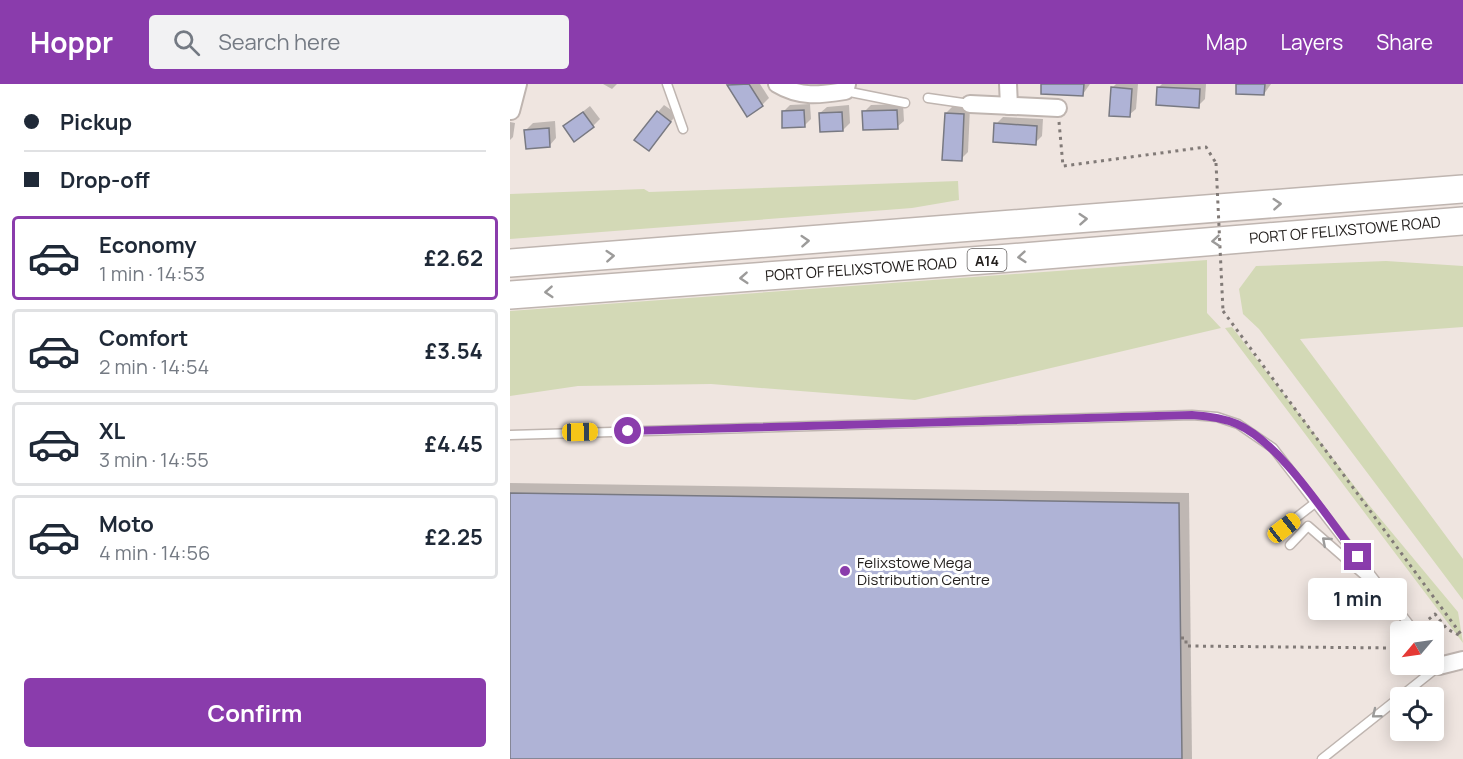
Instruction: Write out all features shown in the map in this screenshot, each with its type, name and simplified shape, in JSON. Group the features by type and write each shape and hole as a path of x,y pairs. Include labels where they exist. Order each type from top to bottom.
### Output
{"highway":[{"name":"PORT OF FELIXSTOWE ROAD","path":"510,263 1463,189"},
{"name":"PORT OF FELIXSTOWE ROAD","path":"510,295 1463,221"}],"street":[{"path":"511,111 518,84"},
{"path":"777,84 800,94 846,88"},
{"path":"1008,84 1009,106"},
{"path":"970,104 1058,108"},
{"path":"1444,662 1463,660"}],"lane":[{"path":"668,84 683,129"},
{"path":"846,88 905,102"},
{"path":"928,98 970,104"},
{"path":"510,435 1192,415 1217,417 1238,424 1273,448 1407,621"},
{"path":"1284,528 1315,503"},
{"path":"1290,545 1308,526 1386,594"},
{"path":"1322,759 1423,675"}],"path":[{"path":"1058,108 1063,166 1206,147 1215,163 1223,311 1463,637"},
{"path":"1427,621 1435,614 1441,621"},
{"path":"1444,625 1463,637"},
{"path":"1181,638 1186,638 1186,646 1390,648"}],"green space":[{"path":"958,181 959,200 912,208 510,239 510,194 644,189 649,192"},
{"path":"1207,260 1207,313 1221,328 915,400 711,384 578,386 510,396 510,311"},
{"path":"1386,261 1463,266 1463,327 1300,339 1463,559 1463,600 1259,329 1243,314 1239,289 1256,266"},
{"path":"1232,327 1369,505 1458,612 1463,643 1225,328"}],"building":[{"path":"749,84 763,106 747,117 727,85"},
{"path":"1041,84 1084,84 1083,96 1041,94"},
{"path":"1236,84 1265,84 1264,95 1236,94"},
{"path":"1111,87 1132,89 1130,117 1109,116"},
{"path":"1157,87 1200,89 1199,108 1156,105"},
{"path":"804,110 805,127 782,128 782,111"},
{"path":"897,110 898,129 863,130 862,111"},
{"path":"657,111 671,122 649,151 634,140"},
{"path":"583,112 594,127 574,142 563,126"},
{"path":"842,112 843,131 820,132 819,113"},
{"path":"945,113 964,114 962,161 942,160"},
{"path":"994,123 1037,126 1036,145 993,142"},
{"path":"549,128 550,147 526,149 524,130"},
{"name":"Felixstowe Mega Distribution Centre","path":"510,493 1179,503 1182,759 510,759"}],"place":[{"name":"Felixstowe Mega Distribution Centre","path":"845,571"}],"route":[{"path":"628,431 1192,415 1217,417 1238,424 1273,448 1358,557"}]}
